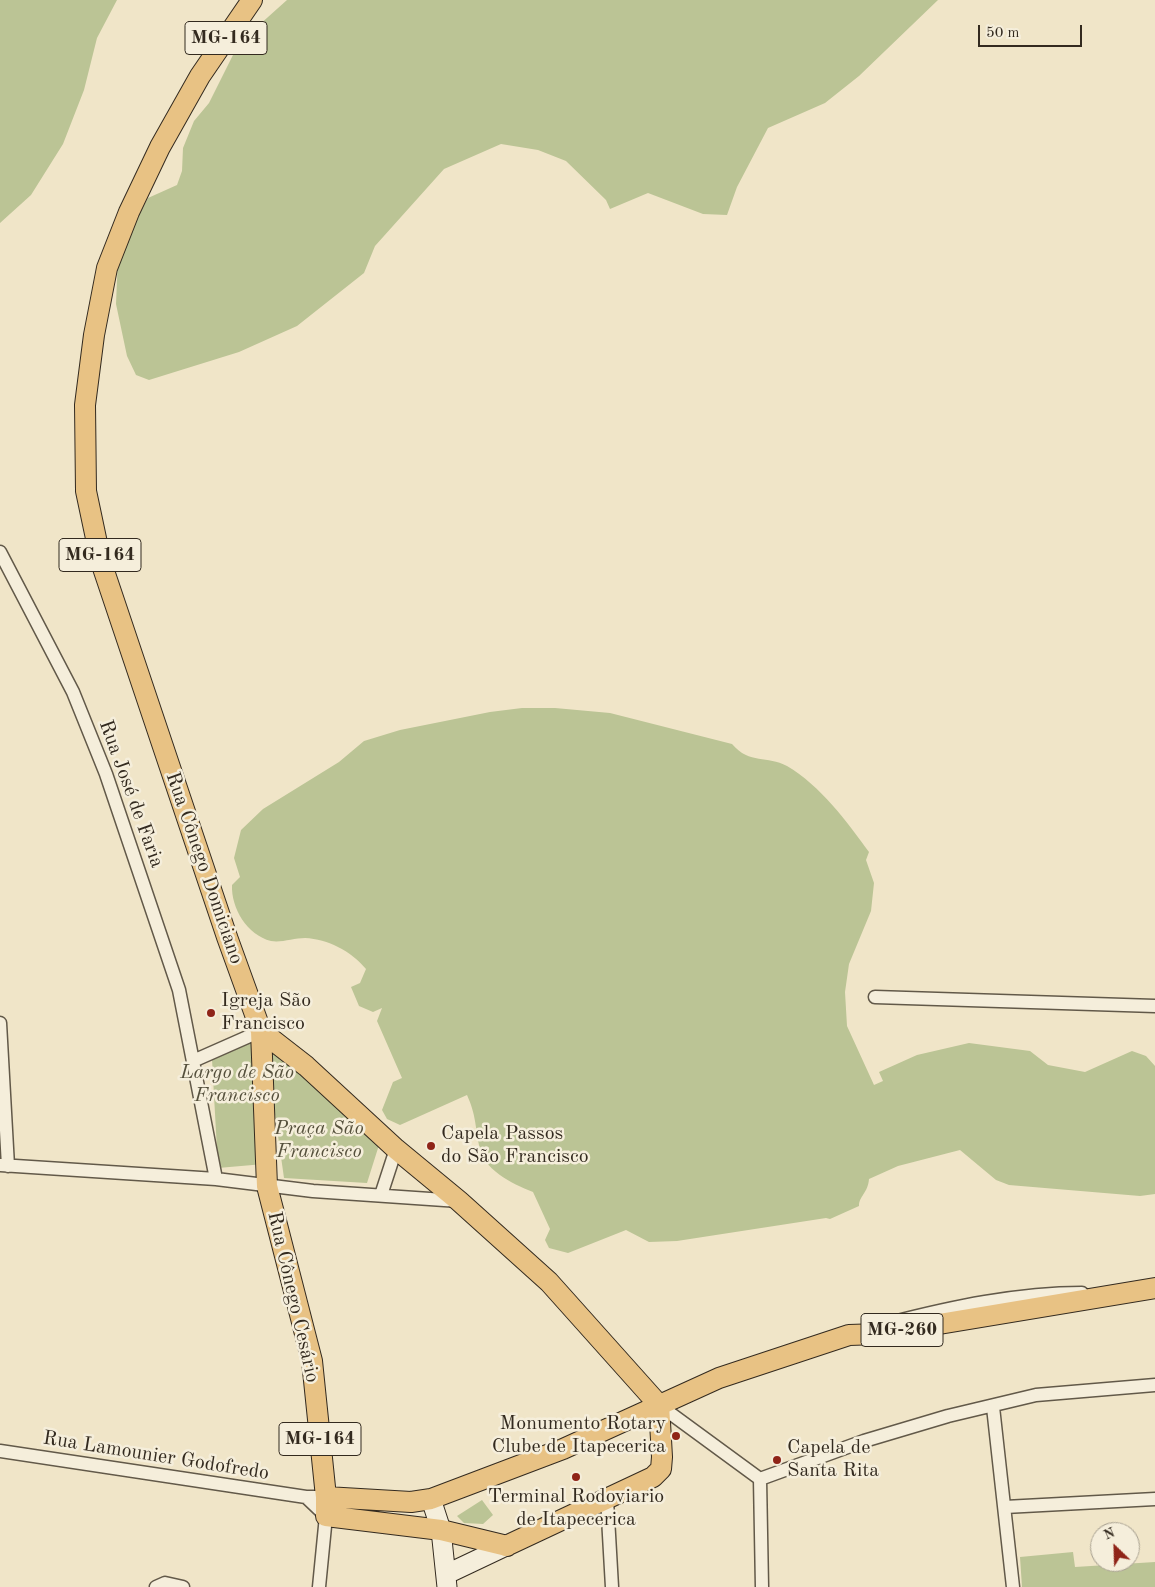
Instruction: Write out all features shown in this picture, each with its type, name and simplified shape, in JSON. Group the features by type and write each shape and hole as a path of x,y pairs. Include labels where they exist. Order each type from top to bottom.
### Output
{"main road":[{"name":"Rua Cônego Domiciano","path":"252,0 200,76 160,147 129,212 107,268 94,335 85,405 86,491 101,562 261,1032"},
{"path":"261,1032 306,1066 396,1149 459,1201 549,1282 576,1309 659,1405 661,1469 653,1477 507,1546 447,1581 441,1530 431,1499"},
{"name":"MG-164","path":"261,1032 267,1186"},
{"name":"Rua Cônego Cesário","path":"267,1186 312,1361 326,1506"},
{"name":"MG-260","path":"659,1405 719,1378 849,1335 879,1334 1155,1288"},
{"path":"326,1506 411,1502 431,1499 564,1449 659,1405"},
{"path":"326,1506 507,1546"}],"street":[{"name":"Rua José de Faria","path":"0,552 73,692 106,774 179,990 216,1179"},
{"path":"875,997 1155,1006"},
{"path":"0,1023 4,1165 216,1179 313,1191 459,1201"},
{"path":"193,1061 261,1032"},
{"path":"381,1195 396,1149"},
{"path":"760,1479 864,1441 948,1416 993,1407 1036,1395 1155,1385"},
{"path":"659,1405 760,1479"},
{"path":"993,1407 1013,1587"},
{"name":"Rua Lamounier Godofredo","path":"0,1451 306,1498 326,1506"},
{"path":"760,1479 762,1587"},
{"path":"306,1498 326,1506"},
{"path":"1005,1507 1155,1499"},
{"path":"607,1500 612,1587"},
{"name":"Rua Cônego Cesário","path":"319,1587 326,1506"},
{"path":"156,1587 164,1583 184,1587"}],"green space":[{"path":"0,0 117,0 97,38 84,90 63,144 31,195 0,223"},
{"path":"287,0 938,0 859,76 825,103 768,128 737,187 727,215 703,214 648,193 610,209 606,200 566,161 538,150 501,144 444,169 375,246 364,273 297,326 239,352 149,380 136,375 127,356 116,304 118,257 148,198 177,185 182,171 183,148 194,121 209,103 239,43"},
{"path":"522,708 555,708 610,713 732,744 745,755 787,766 811,783 832,805 869,852 866,860 874,883 871,911 849,964 845,992 847,1026 874,1085 883,1081 879,1072 917,1055 969,1043 1030,1051 1048,1065 1085,1072 1132,1051 1146,1056 1155,1066 1155,1194 1140,1196 1009,1185 996,1180 960,1150 898,1166 869,1179 859,1206 830,1219 826,1218 677,1241 649,1242 626,1230 568,1253 549,1248 545,1240 550,1229 533,1192 507,1180 486,1162 479,1145 474,1114 467,1095 400,1125 387,1119 382,1110 393,1082 402,1078 377,1021 382,1008 373,1012 359,1006 351,987 360,983 366,969 346,952 322,941 305,938 271,941 262,938 248,927 242,919 232,894 232,885 240,877 234,858 241,830 263,809 339,762 364,741 400,730 490,712"},
{"name":"Largo de São Francisco","path":"259,1038 264,1164 218,1168 212,1059"},
{"name":"Praça São Francisco","path":"265,1044 282,1050 379,1145 367,1183 284,1178"},
{"path":"482,1500 493,1515 483,1524 464,1523 457,1516"},
{"path":"1073,1552 1075,1567 1090,1566 1090,1572 1140,1572 1140,1563 1155,1562 1155,1587 1022,1587 1020,1557"}],"place":[{"name":"Igreja São Francisco","path":"211,1013"},
{"name":"Capela Passos do São Francisco","path":"431,1146"},
{"name":"Monumento Rotary Clube de Itapecerica","path":"676,1436"},
{"name":"Capela de Santa Rita","path":"777,1460"},
{"name":"Terminal Rodoviario de Itapecerica","path":"576,1477"}]}
